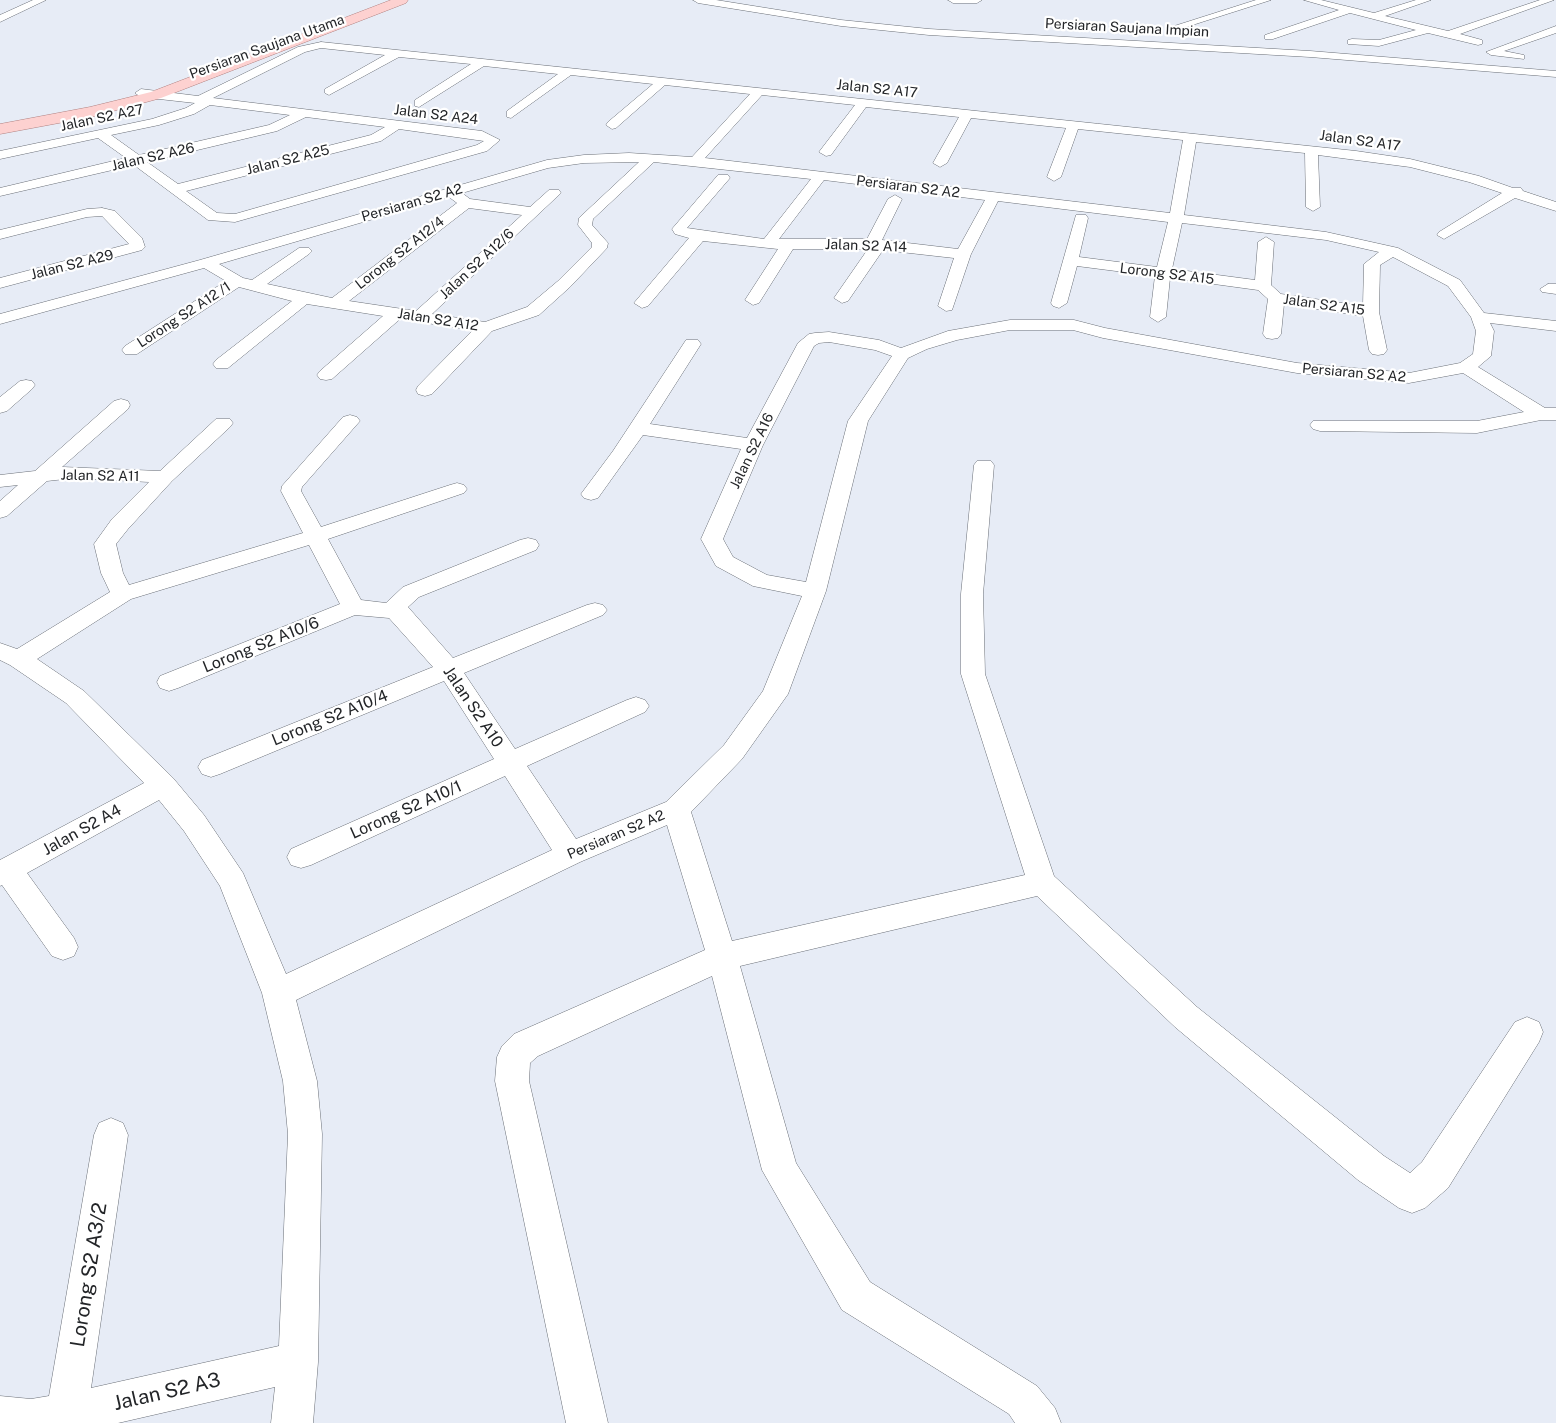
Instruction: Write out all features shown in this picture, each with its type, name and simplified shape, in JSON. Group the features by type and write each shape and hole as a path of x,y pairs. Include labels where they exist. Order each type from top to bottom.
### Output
{"main road":[{"name":"Persiaran Saujana Utama","path":"149,94 392,0"},
{"name":"Persiaran Saujana Utama","path":"149,94 402,0"},
{"path":"0,122 149,94"},
{"path":"0,129 91,112 149,94"}],"street":[{"name":"Persiaran Saujana Impian","path":"698,0 799,10"},
{"name":"Persiaran Saujana Impian","path":"729,0 799,10 841,23 929,32 1204,48 1452,56 1556,68"},
{"path":"953,0 977,0"},
{"path":"1215,34 1173,30 1178,25 1266,0"},
{"path":"1309,0 1451,34 1485,39 1452,56"},
{"path":"1375,16 1426,0"},
{"path":"1451,34 1550,0"},
{"path":"0,5 24,3"},
{"path":"0,14 24,3"},
{"path":"0,19 24,3"},
{"path":"1305,39 1264,36 1350,10"},
{"path":"1534,23 1554,25"},
{"path":"1535,58 1503,56 1491,52 1554,25"},
{"path":"1340,41 1379,43 1430,29"},
{"name":"Jalan S2 A17","path":"204,101 311,46 321,45 1311,150 1410,163 1516,191 1556,207"},
{"path":"329,91 397,52"},
{"name":"Persiaran Saujana Impian","path":"1452,56 1556,74"},
{"path":"419,103 484,61"},
{"path":"511,114 570,70"},
{"path":"612,125 663,81"},
{"path":"695,161 760,91"},
{"name":"Jalan S2 A24","path":"149,94 482,135 494,140 482,148 235,218 213,217 176,189"},
{"name":"Jalan S2 A27","path":"0,155 177,116 204,101"},
{"path":"826,152 863,103"},
{"name":"Jalan S2 A26","path":"0,192 273,128 304,113"},
{"path":"939,164 966,114"},
{"name":"Jalan S2 A25","path":"176,189 376,138 396,125"},
{"path":"1054,177 1073,125"},
{"path":"100,134 176,189"},
{"path":"1158,317 1163,274 1176,219 1190,137"},
{"path":"1311,150 1313,207"},
{"name":"Persiaran S2 A2","path":"0,319 459,197 547,164 584,159 651,158 695,161 1326,236 1393,251 1454,283 1479,316 1485,331 1482,356 1466,367 1410,378 1297,368 1102,333 1074,325 1010,325 954,335 921,345 902,354 858,421 816,591 775,694 733,752 676,809 570,854 278,993"},
{"name":"Jalan S2 A12","path":"206,263 237,281 304,299 486,327 533,311 564,284 600,243 585,225 586,218 651,158"},
{"path":"768,244 820,177"},
{"path":"642,303 699,236 684,233 679,229 723,178"},
{"path":"1444,235 1516,191"},
{"name":"Jalan S2 A12/6","path":"420,316 554,193"},
{"path":"459,197 534,212"},
{"name":"Lorong S2 A12/4","path":"335,304 459,197"},
{"path":"946,306 963,254 993,198"},
{"path":"842,298 876,251 874,238 896,199"},
{"name":"Jalan S2 A29","path":"0,235 87,213 102,212 110,214 137,241 137,247 125,252 0,283"},
{"path":"1059,303 1081,218"},
{"name":"Jalan S2 A14","path":"699,236 768,244 874,244 963,254"},
{"path":"1266,242 1272,334"},
{"path":"753,300 788,244"},
{"path":"254,286 304,251"},
{"name":"Jalan S2 A15","path":"1270,292 1371,312 1372,264 1393,251"},
{"name":"Lorong S2 A15","path":"1070,260 1270,292"},
{"name":"Lorong S2 A12 /1","path":"131,350 237,281"},
{"path":"222,364 304,299"},
{"path":"1371,312 1378,350"},
{"path":"326,375 397,313"},
{"path":"1479,316 1556,326"},
{"path":"425,390 486,327"},
{"name":"Jalan S2 A16","path":"816,591 761,581 723,561 712,539 753,445 807,343 815,338 829,337 879,345 902,354"},
{"path":"591,494 638,428 692,344"},
{"path":"1466,367 1548,414"},
{"path":"0,406 27,385"},
{"path":"0,512 121,405"},
{"path":"1320,425 1477,427 1548,414"},
{"path":"350,422 292,486 291,491 353,607 396,611 396,605 411,592 528,545"},
{"name":"Jalan S2 A11","path":"123,594 112,573 105,544 120,524 165,477 223,423"},
{"path":"638,428 753,445"},
{"path":"984,465 972,594 973,674 1042,883 1186,1017 1371,1168 1412,1195 1435,1175 1527,1032"},
{"name":"Jalan S2 A11","path":"0,481 74,472 165,477"},
{"path":"292,1423 298,1362 305,1134 300,1081 278,993 233,881 194,823 163,785 75,697 9,655 123,594 316,536 457,489"},
{"name":"Lorong S2 A10/6","path":"169,682 353,607"},
{"name":"Lorong S2 A10/4","path":"211,767 596,610"},
{"name":"Jalan S2 A10","path":"396,611 449,669 570,854"},
{"name":"Lorong S2 A10/1","path":"301,857 636,706"},
{"name":"Jalan S2 A4","path":"4,872 163,785"},
{"path":"676,809 722,957 780,1170 856,1296 1023,1400 1040,1423"},
{"path":"4,872 63,947"},
{"path":"587,1423 512,1081 514,1057 526,1045 722,957 1042,883"},
{"name":"Lorong S2 A3/2","path":"91,1414 111,1135"},
{"name":"Jalan S2 A3","path":"0,1417 31,1420 91,1414 298,1362"}]}
